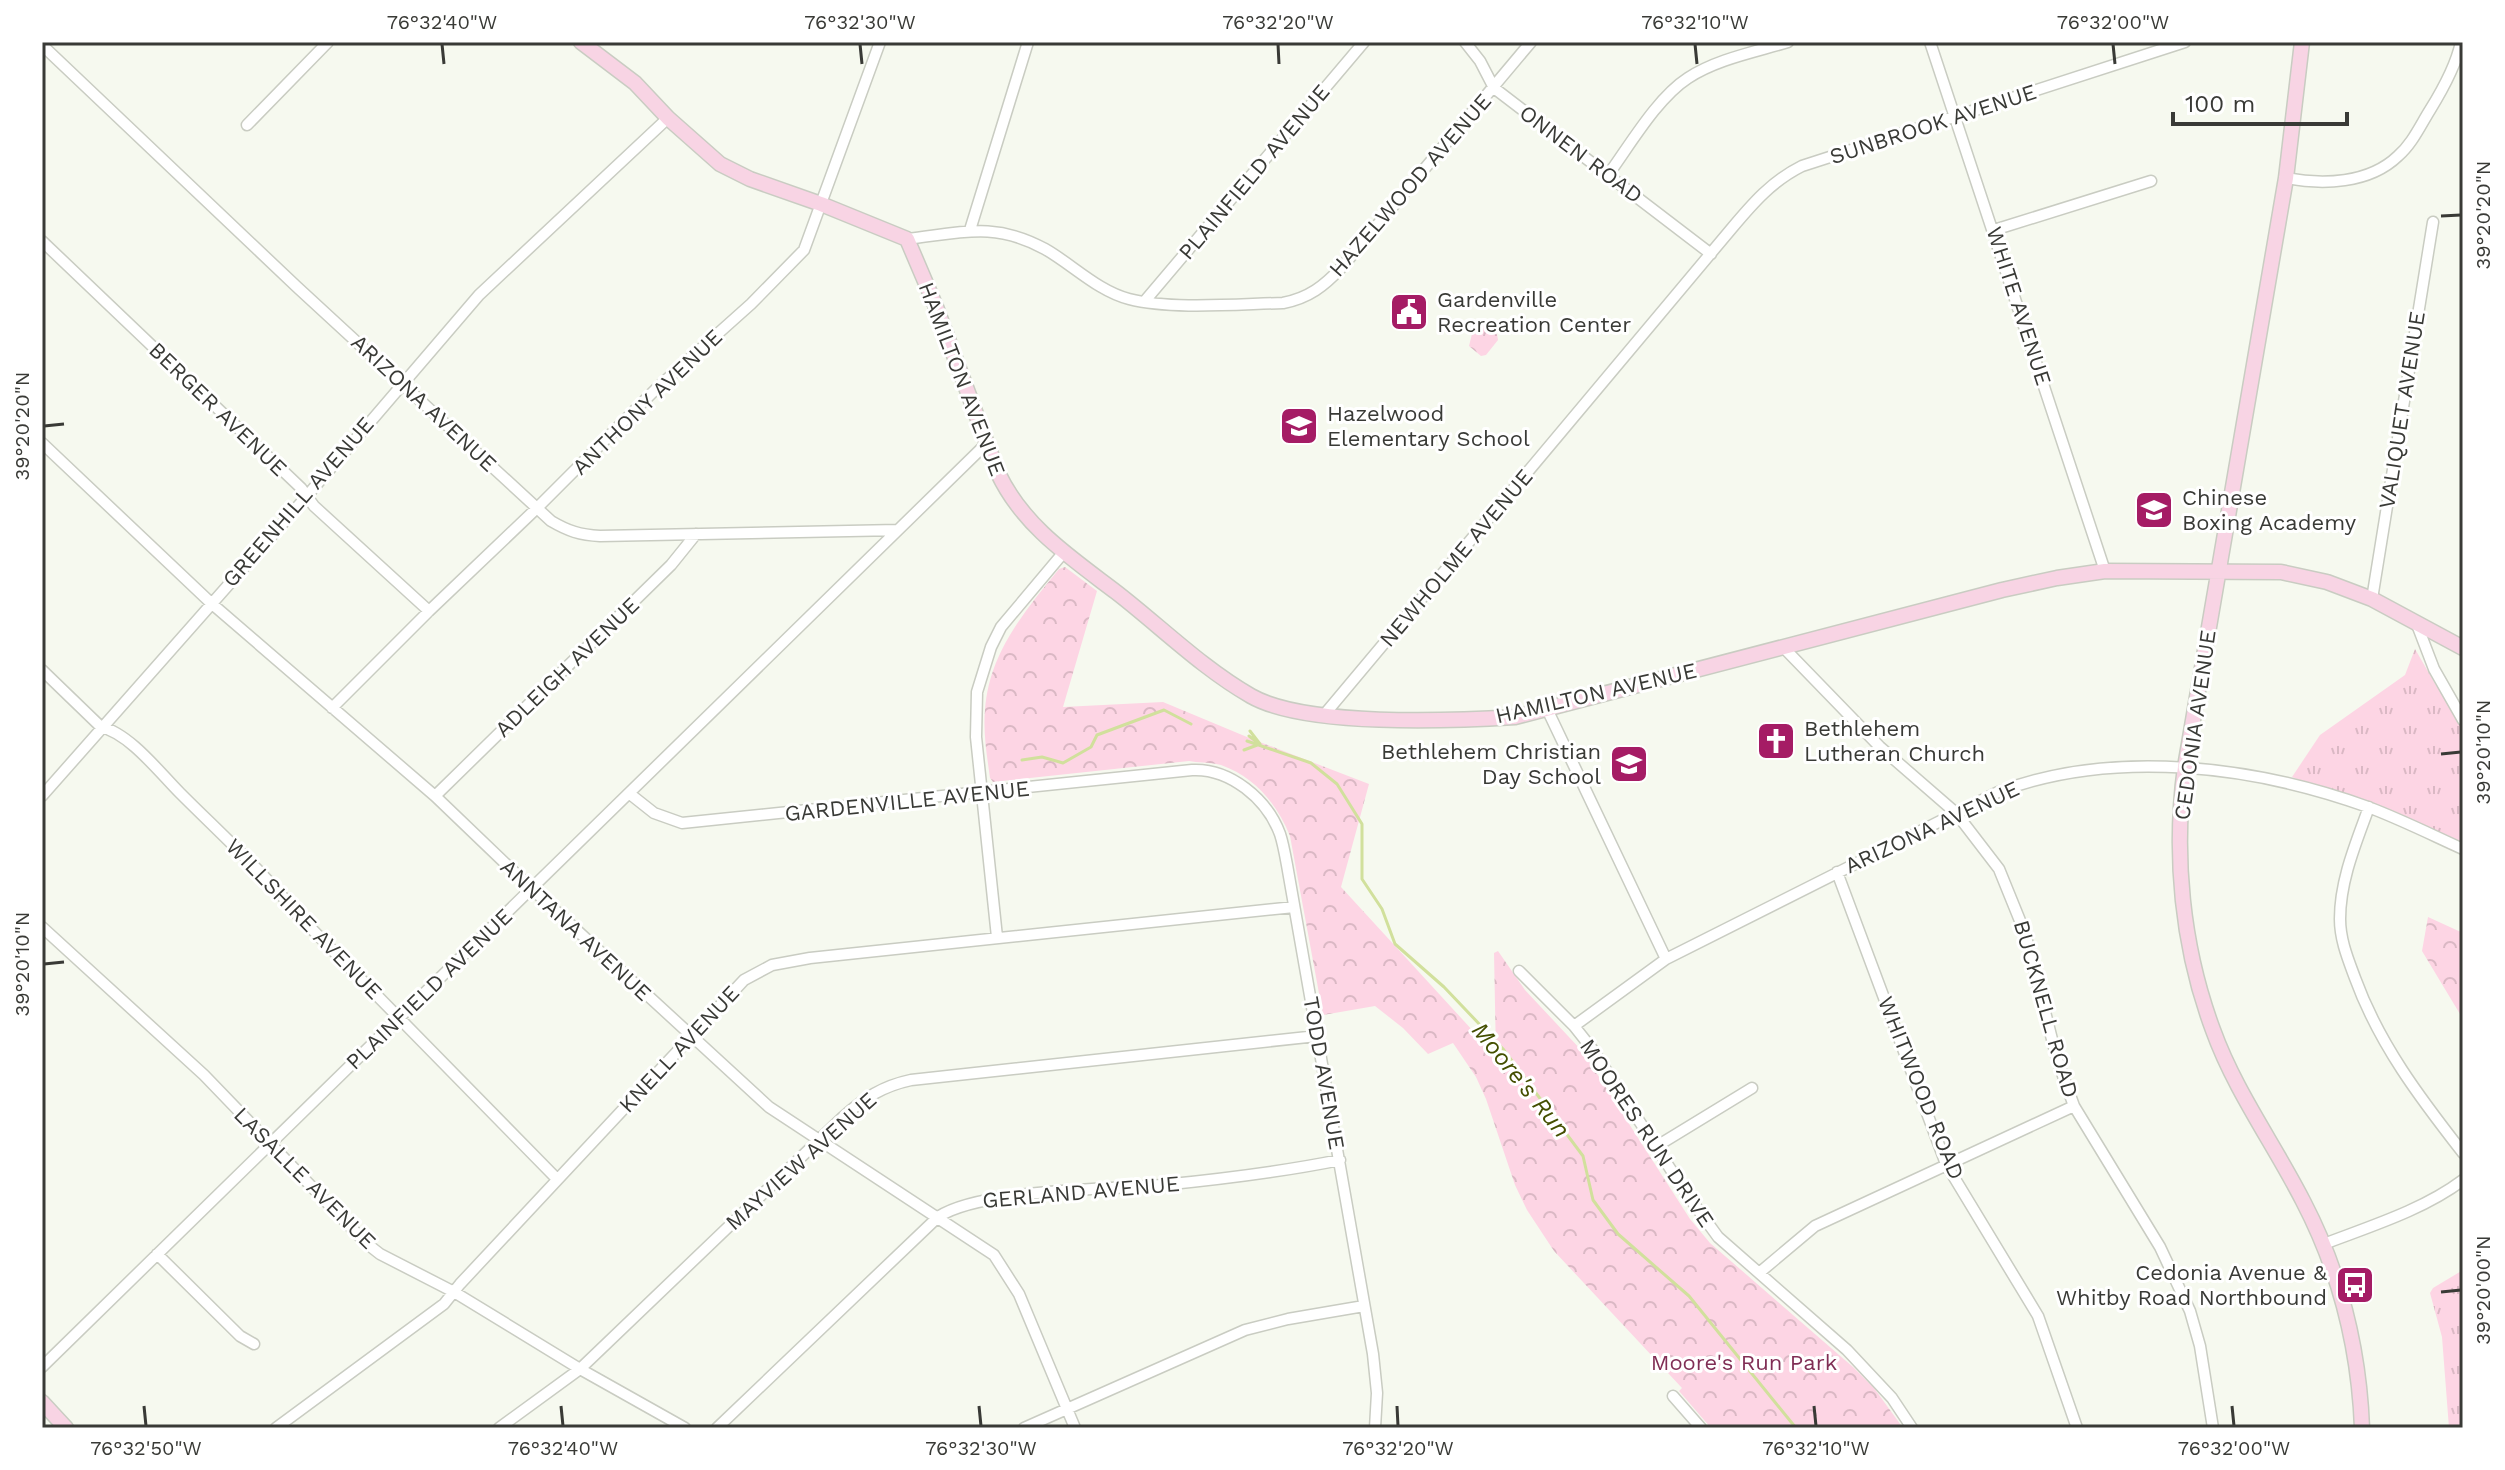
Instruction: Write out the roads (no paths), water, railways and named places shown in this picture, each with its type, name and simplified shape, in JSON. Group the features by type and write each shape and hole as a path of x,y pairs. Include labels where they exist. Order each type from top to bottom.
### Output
{"street":[{"path":"247,125 328,42"},
{"path":"581,42 635,83 668,118 720,164 750,179 907,239"},
{"name":"ANTHONY AVENUE","path":"332,708 657,388 795,262 804,250 880,42"},
{"path":"970,230 1028,42"},
{"name":"PLAINFIELD AVENUE","path":"1144,302 1364,42"},
{"name":"ONNEN ROAD","path":"1465,42 1480,61 1494,88 1711,254"},
{"name":"HAZELWOOD AVENUE","path":"907,239 970,230 999,232 1044,249 1118,295 1144,302 1283,303 1310,296 1342,267 1531,42"},
{"path":"1608,175 1656,111 1685,80 1702,70 1788,42"},
{"name":"WHITE AVENUE","path":"1930,42 2105,571"},
{"name":"SUNBROOK AVENUE","path":"1711,254 1753,204 1781,177 1802,166 2185,42"},
{"name":"CEDONIA AVENUE","path":"2302,42 2286,178 2185,767 2180,821 2183,894 2188,936 2203,1002 2235,1080 2303,1200 2339,1286 2352,1343 2362,1428"},
{"path":"2286,178 2316,182 2349,179 2382,168 2398,157 2439,96 2453,68 2461,42"},
{"name":"ARIZONA AVENUE","path":"42,45 401,384 562,528 581,535 898,530"},
{"name":"GREENHILL AVENUE","path":"42,796 306,497 479,295 668,118"},
{"path":"1994,230 2151,181"},
{"name":"VALIQUET AVENUE","path":"2372,599 2433,222"},
{"name":"HAMILTON AVENUE","path":"907,239 1011,498 1041,534 1202,661 1251,696 1287,709 1324,715 1465,720 1515,717 2031,583 2105,571 2262,570 2308,576 2372,599 2463,648"},
{"name":"BERGER AVENUE","path":"42,241 301,488 306,497 429,611"},
{"name":"NEWHOLME AVENUE","path":"1324,715 1711,254"},
{"name":"ANNTANA AVENUE","path":"42,443 211,603 435,796 769,1107 994,1255 1002,1263 1045,1351 1075,1428"},
{"name":"PLAINFIELD AVENUE","path":"42,1367 987,443"},
{"name":"ADLEIGH AVENUE","path":"435,796 671,565 696,534"},
{"path":"997,937 975,716 977,692 991,647 1001,627 1064,552"},
{"path":"2416,622 2434,669 2463,720"},
{"name":"BUCKNELL ROAD","path":"1784,648 1880,747 1956,813 1987,851 2010,892 2036,970 2057,1059 2074,1106 2160,1247 2181,1289 2200,1346 2213,1428"},
{"name":"WILLSHIRE AVENUE","path":"42,670 101,727 112,729 151,764 274,886 300,917 557,1179"},
{"path":"1547,709 1666,959"},
{"name":"ARIZONA AVENUE","path":"1574,1026 1666,959 2010,787 2050,777 2100,770 2185,767 2297,787 2369,807 2463,849"},
{"name":"GARDENVILLE AVENUE","path":"630,794 665,819 692,823 1192,770"},
{"name":"TODD AVENUE","path":"1192,770 1208,771 1232,779 1248,790 1267,810 1279,831 1364,1306 1377,1393 1375,1428"},
{"path":"2369,807 2345,879 2341,900 2342,939 2362,998 2384,1044 2408,1082 2463,1153"},
{"name":"WHITWOOD ROAD","path":"1837,872 1946,1164 2038,1316 2077,1428"},
{"name":"KNELL AVENUE","path":"276,1428 444,1304 744,980 772,965 997,937 1294,907"},
{"name":"LASALLE AVENUE","path":"42,927 164,1037 366,1243 685,1428"},
{"name":"MOORES RUN DRIVE","path":"1519,971 1574,1026 1593,1050 1718,1237 1866,1369 1892,1398 1912,1428"},
{"name":"MAYVIEW AVENUE","path":"499,1428 580,1369 864,1098 894,1083 1317,1036"},
{"path":"1657,1146 1752,1088"},
{"path":"1759,1273 1811,1227 2074,1106"},
{"name":"GERLAND AVENUE","path":"717,1428 938,1217 959,1206 1252,1175 1340,1160"},
{"path":"2324,1244 2400,1214 2463,1180"},
{"path":"157,1254 240,1336 254,1344"},
{"path":"1024,1428 1245,1330 1364,1306"},
{"path":"1673,1396 1701,1428"},
{"path":"42,1402 66,1428"}],"waterway":[{"path":"1022,760 1042,757 1063,763 1091,747 1097,735 1164,710 1191,724"},
{"name":"Moore's Run","path":"1250,731 1260,744"},
{"name":"Moore's Run","path":"1249,736 1257,742"},
{"name":"Moore's Run","path":"1247,741 1311,763 1337,784 1362,824 1362,879 1382,909 1395,944 1444,987 1503,1049 1583,1156 1593,1200 1618,1234 1689,1296 1796,1428"},
{"name":"Moore's Run","path":"1244,750 1260,744"}],"place":[{"name":"Gardenville Recreation Center","path":"1409,312"},
{"name":"Hazelwood Elementary School","path":"1299,426"},
{"name":"Chinese Boxing Academy","path":"2154,510"},
{"name":"Bethlehem Lutheran Church","path":"1776,741"},
{"name":"Bethlehem Christian Day School","path":"1629,764"},
{"name":"Cedonia Avenue & Whitby Road Northbound","path":"2355,1285"}],"park label":[{"name":"Moore's Run Park","path":"1744,1362"}]}
